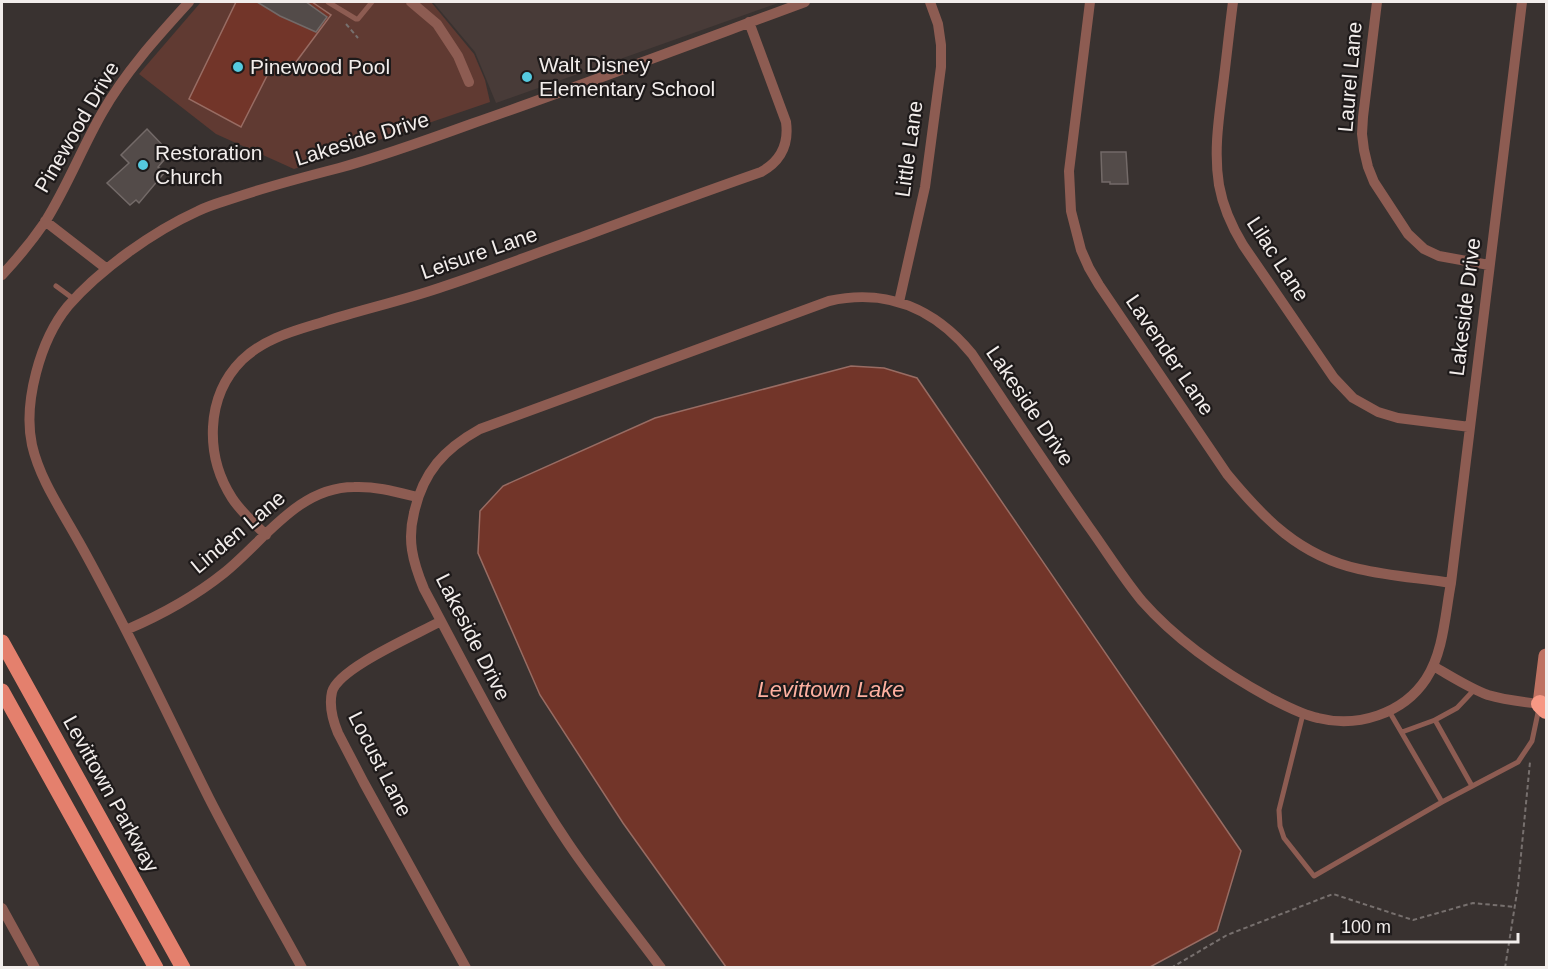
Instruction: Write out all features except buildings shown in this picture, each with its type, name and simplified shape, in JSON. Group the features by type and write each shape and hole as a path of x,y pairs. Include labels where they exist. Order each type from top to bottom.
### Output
{"main road":[{"name":"Levittown Parkway","path":"2,642 183,968"},
{"path":"1543,707 1546,656"},
{"path":"2,691 156,968"}],"street":[{"name":"Pinewood Drive","path":"2,275 29,244 45,221 115,91 189,2"},
{"path":"411,2 437,24 458,56 469,82"},
{"name":"Lakeside Drive","path":"302,968 211,802 126,630 39,466 32,445 31,401 37,371 54,328 66,308 137,246 165,228 205,208 251,192 381,156 805,2"},
{"name":"Little Lane","path":"899,302 925,187 940,67 941,45 938,24 930,2"},
{"name":"Lavender Lane","path":"1090,2 1069,171 1069,191 1071,211 1081,250 1099,285 1227,474 1250,502 1280,531 1318,554 1341,564 1381,573 1451,583"},
{"name":"Lilac Lane","path":"1233,2 1216,143 1220,187 1234,230 1334,378 1353,398 1377,412 1398,418 1470,427"},
{"name":"Laurel Lane","path":"1377,2 1362,134 1368,167 1374,182 1408,234 1424,249 1439,256 1489,265"},
{"name":"Lakeside Drive","path":"661,968 569,844 540,800 492,718 417,573 412,550 412,524 417,497 429,472 440,459 452,447 480,429 829,301 858,296 899,302 932,317 961,340 1125,578 1162,622 1187,644 1226,672 1303,714 1330,721 1351,721 1389,711 1422,685 1433,666 1440,644 1451,583 1522,2"},
{"name":"Leisure Lane","path":"266,535 232,498 221,476 214,452 212,436 216,404 222,389 241,362 260,346 281,335 480,274 770,167 783,152 788,132 749,22"},
{"path":"45,221 107,270"},
{"name":"Linden Lane","path":"126,630 168,610 202,589 225,572 295,508 319,495 342,488 355,487 395,491 417,497"},
{"name":"Locust Lane","path":"441,621 374,655 345,674 335,685 331,706 338,733 466,968"},
{"path":"1433,666 1474,689 1501,698 1543,707"},
{"path":"2,908 35,968"}],"lane":[{"path":"328,2 356,19 372,2"},
{"path":"56,286 75,300"},
{"path":"1402,732 1435,720 1457,708 1474,689"},
{"path":"1303,714 1279,810 1280,826 1284,838 1314,876 1442,802 1518,762 1532,741 1543,707"},
{"path":"1389,711 1442,802"},
{"path":"1435,720 1472,786"}],"path":[{"path":"1505,968 1518,886 1532,741"},
{"path":"1171,968 1227,935 1333,894 1413,921 1473,903 1515,907"}],"shaded area":[{"path":"201,2 431,2 474,54 485,80 490,102 294,169 216,134 139,74"},
{"name":"Walt Disney Elementary School","path":"433,2 781,2 496,103 475,52"}],"water":[{"name":"Pinewood Pool","path":"236,2 312,2 331,15 290,70 273,64 241,127 189,99"},
{"name":"Levittown Lake","path":"851,366 884,368 917,378 1241,851 1217,931 1150,967 726,967 623,823 540,695 478,553 480,511 503,486 655,418"}],"place":[{"name":"Pinewood Pool","path":"238,67"},
{"name":"Walt Disney Elementary School","path":"527,77"},
{"name":"Restoration Church","path":"143,165"}]}
